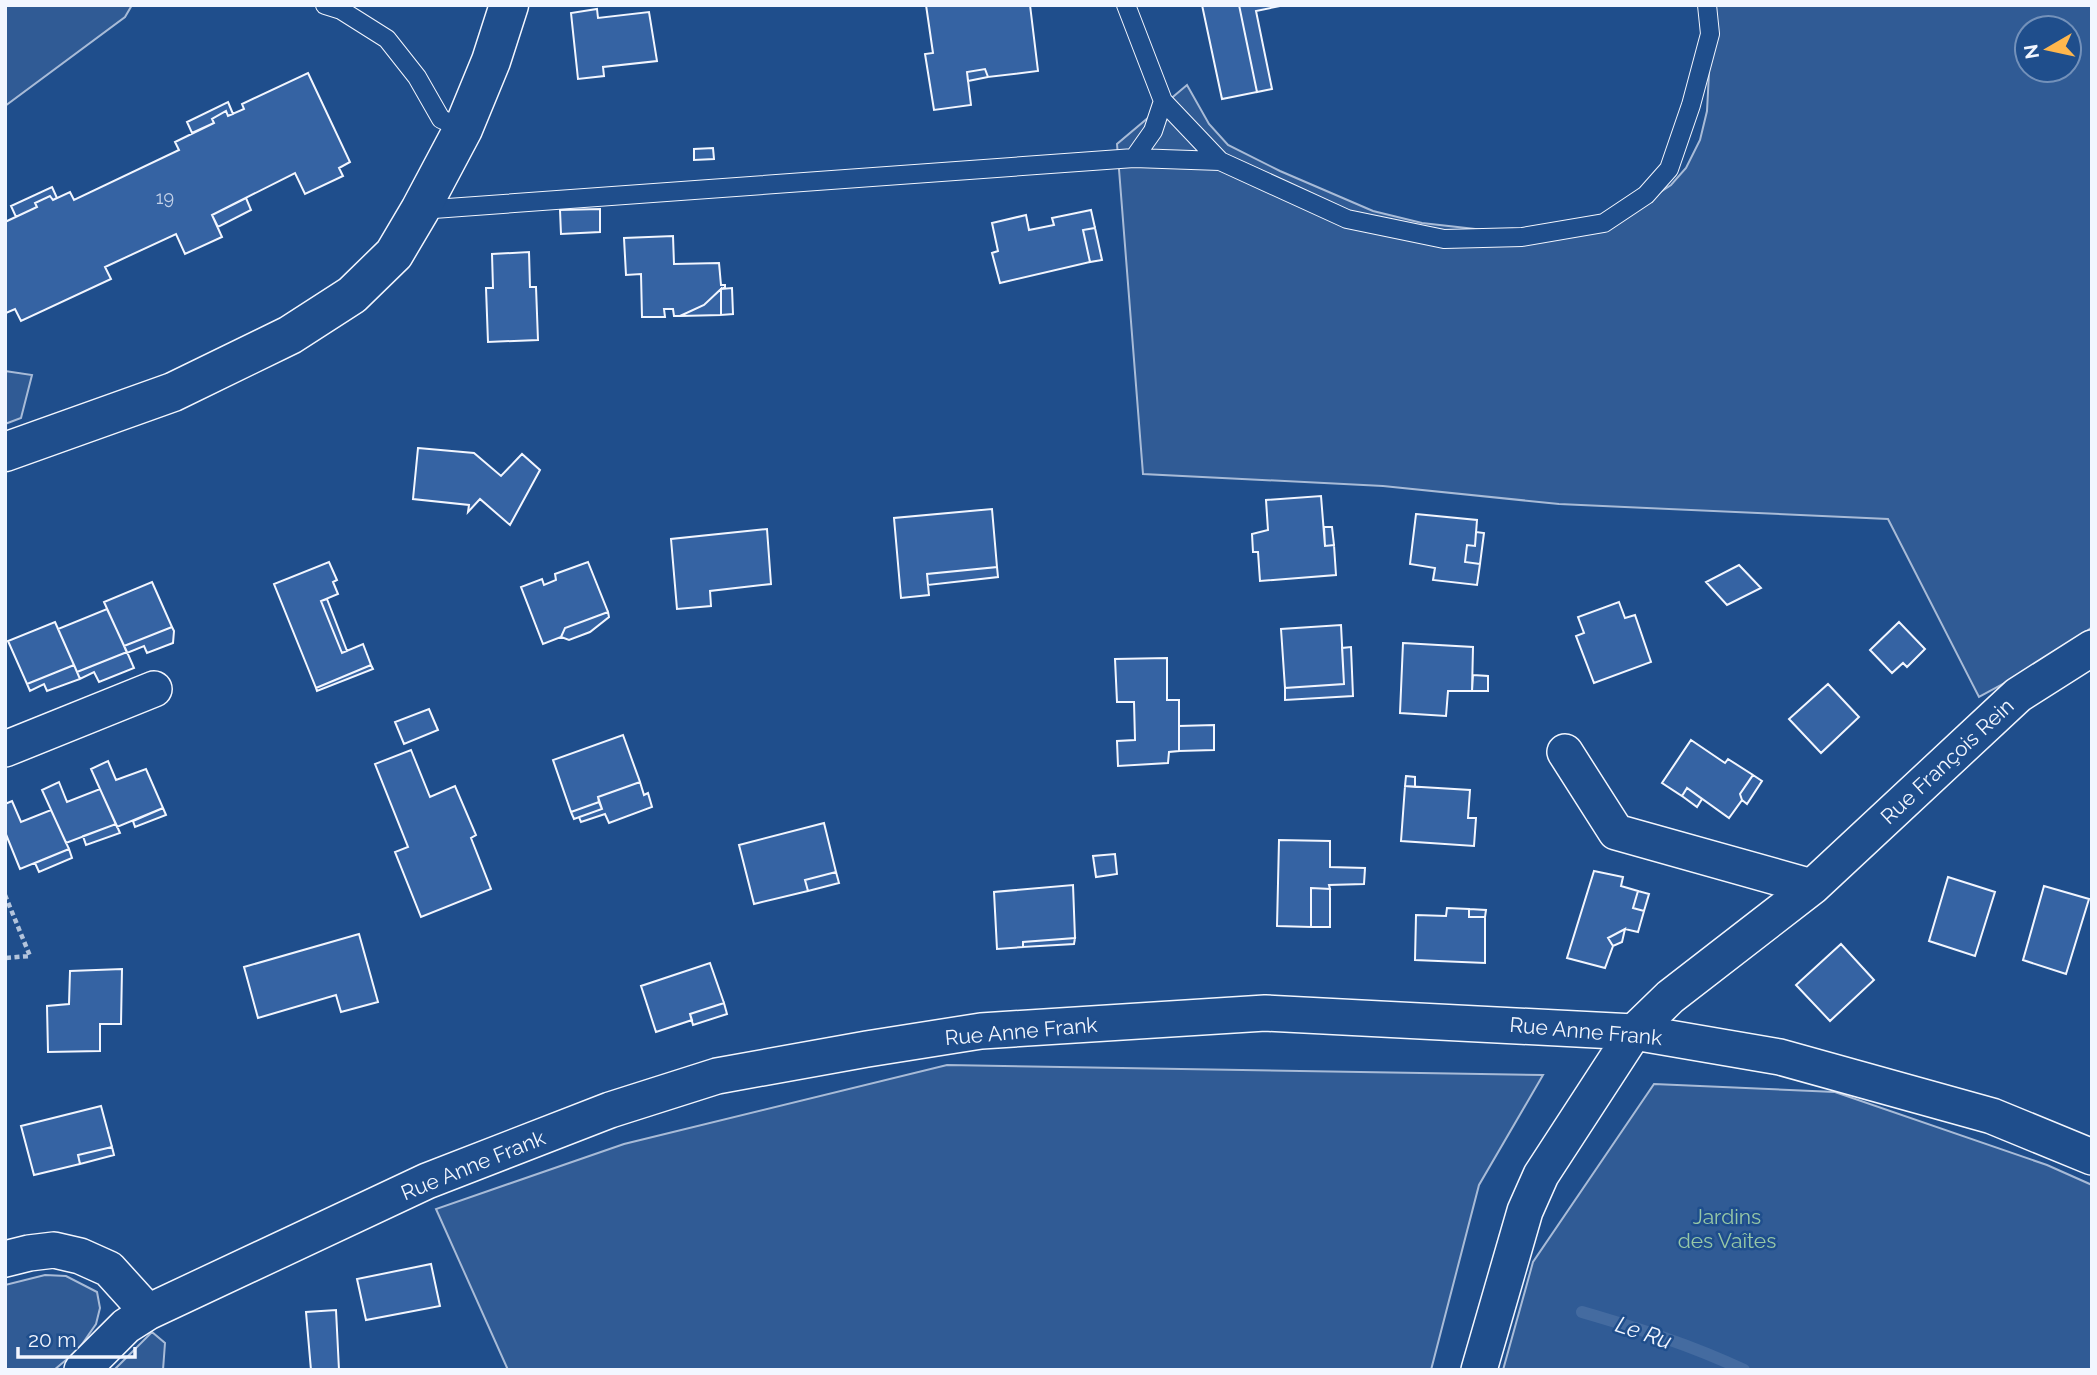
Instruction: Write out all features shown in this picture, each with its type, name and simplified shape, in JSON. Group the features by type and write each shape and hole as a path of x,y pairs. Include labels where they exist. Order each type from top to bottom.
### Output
{"street":[{"path":"5,452 173,392 290,335 352,295 394,254 463,129 491,61 509,5"},
{"name":"Rue François Rein","path":"1479,1370 1525,1211 1541,1175 1634,1032 1670,997 1812,887 2018,695 2092,648"},
{"path":"5,749 154,689"},
{"path":"1565,751 1616,832 1812,887"},
{"name":"Rue Anne Frank","path":"82,1370 126,1326 148,1312 428,1181 610,1110 717,1076 981,1031 1265,1013 1634,1032 1780,1057 1992,1116 2092,1157"},
{"path":"5,1259 54,1250 80,1256 109,1269 148,1312"}],"lane":[{"path":"325,5 341,10 387,39 417,77 441,119 463,129"},
{"path":"1126,5 1163,101 1220,161 1347,219 1444,239 1522,237 1604,223 1646,195 1669,169 1691,105 1710,34 1707,5"},
{"path":"1134,158 1153,131 1163,101"},
{"path":"419,210 1134,158 1220,161"}],"path":[{"path":"5,895 30,956 5,958"}],"shaded area":[{"path":"5,5 132,5 125,17 5,106"},
{"path":"1703,5 2092,5 2092,627 2060,653 1979,697 1888,519 1559,504 1383,486 1143,474 1117,144 1187,85 1209,124 1228,145 1280,171 1373,211 1422,223 1493,231 1558,228 1633,210 1671,185 1686,168 1700,140 1707,111 1709,73"},
{"path":"5,371 32,375 21,418 5,424"},
{"path":"947,1065 1543,1075 1479,1185 1431,1370 508,1370 436,1209 624,1144"},
{"name":"Jardins des Vaîtes","path":"1654,1084 1835,1092 2047,1165 2092,1185 2092,1370 1503,1370 1533,1262"},
{"path":"45,1275 66,1276 97,1292 100,1308 96,1324 78,1350 54,1370 5,1370 5,1285"},
{"path":"152,1332 165,1343 163,1370 114,1370"}],"building":[{"path":"926,5 1030,5 1038,71 988,77 985,69 967,72 971,105 934,110 925,54 933,53"},
{"path":"1202,5 1239,5 1257,92 1222,99"},
{"path":"1239,5 1285,5 1256,11 1272,89 1257,92"},
{"path":"597,9 598,18 649,12 657,61 603,67 604,76 578,79 571,13"},
{"path":"985,69 988,77 968,81 967,72"},
{"path":"308,73 350,162 339,168 343,176 305,194 295,173 212,215 222,237 185,254 176,234 105,267 111,279 21,321 15,309 6,313 5,222 37,207 35,203 50,196 53,200 70,192 74,200 179,150 175,142 214,123 212,119 226,111 228,116 244,109 242,104"},
{"path":"228,102 233,114 228,116 226,111 212,119 214,123 192,133 187,122"},
{"path":"713,148 714,159 694,160 694,149"},
{"path":"52,187 57,198 53,200 50,196 35,203 37,207 16,217 11,206"},
{"path":"246,198 251,210 218,227 212,215"},
{"path":"600,209 600,232 561,234 560,210"},
{"path":"1091,210 1095,228 1083,230 1090,262 1000,283 992,253 998,251 992,223 1026,215 1029,230 1054,225 1052,218"},
{"path":"1095,228 1102,260 1090,262 1083,230"},
{"path":"673,236 674,264 719,263 721,285 725,285 725,288 704,305 680,316 674,316 673,309 664,309 665,317 642,317 641,274 626,275 624,238"},
{"path":"529,252 530,287 536,287 538,340 488,342 486,288 493,288 492,254"},
{"path":"732,288 733,314 721,315 721,289"},
{"path":"721,289 721,315 680,316 704,305"},
{"path":"418,448 474,453 501,476 522,454 540,470 510,525 480,499 468,512 469,505 413,499"},
{"path":"1321,496 1325,546 1334,545 1336,575 1260,581 1258,552 1253,552 1252,534 1268,530 1266,500"},
{"path":"992,509 997,567 927,574 929,595 901,598 894,518"},
{"path":"1416,514 1477,520 1475,546 1467,545 1465,562 1480,564 1477,585 1433,580 1435,568 1410,564"},
{"path":"1324,527 1332,527 1334,545 1325,546"},
{"path":"767,529 771,584 710,591 711,606 677,609 671,539"},
{"path":"1476,532 1484,533 1480,564 1465,562 1467,545 1475,546"},
{"path":"329,562 337,580 333,582 338,594 321,601 342,653 363,644 371,665 316,688 274,584"},
{"path":"588,562 608,612 565,628 561,637 543,644 521,587 542,579 544,585 556,580 555,574"},
{"path":"1739,565 1761,588 1727,605 1706,582"},
{"path":"997,567 998,577 928,585 927,574"},
{"path":"152,582 172,627 124,646 104,602"},
{"path":"327,599 347,651 342,653 321,601"},
{"path":"1619,602 1625,618 1635,615 1651,662 1594,683 1576,636 1584,633 1578,617"},
{"path":"107,609 127,652 77,672 58,629"},
{"path":"608,612 609,617 590,632 569,640 561,637 565,628"},
{"path":"55,622 74,665 27,684 8,641"},
{"path":"1899,622 1925,649 1907,667 1903,663 1892,673 1870,650"},
{"path":"1341,625 1344,684 1285,688 1281,629"},
{"path":"172,627 173,643 147,653 144,646 127,653 124,646"},
{"path":"1403,643 1473,647 1472,691 1448,691 1446,716 1400,713"},
{"path":"1351,647 1353,696 1285,700 1285,688 1344,684 1342,648"},
{"path":"127,652 134,668 99,682 94,672 80,679 77,672"},
{"path":"1167,658 1167,700 1179,700 1179,751 1169,752 1168,763 1118,766 1117,741 1135,740 1134,702 1117,702 1115,659"},
{"path":"74,665 80,679 47,691 44,684 30,691 27,684"},
{"path":"371,665 373,669 317,691 316,688"},
{"path":"1473,675 1488,676 1488,691 1472,691"},
{"path":"1828,684 1859,717 1821,753 1789,719"},
{"path":"429,709 438,730 404,744 395,722"},
{"path":"1214,725 1214,750 1179,751 1179,726"},
{"path":"623,735 640,782 598,797 599,802 571,812 553,760"},
{"path":"1691,740 1725,763 1728,759 1753,775 1740,794 1742,800 1729,818 1687,788 1682,796 1662,783"},
{"path":"411,750 430,797 455,786 476,835 471,838 491,889 421,917 395,852 408,847 375,764"},
{"path":"108,761 116,780 146,769 163,808 117,827 91,769"},
{"path":"1753,775 1762,781 1747,804 1740,794"},
{"path":"1406,776 1415,777 1415,787 1405,786"},
{"path":"59,782 67,802 100,789 116,824 66,843 42,790"},
{"path":"640,782 644,795 648,793 652,807 609,823 605,814 581,822 579,817 602,809 598,797"},
{"path":"1405,786 1470,790 1468,818 1476,818 1474,846 1401,841"},
{"path":"1687,788 1702,799 1697,807 1682,796"},
{"path":"12,801 21,822 51,810 69,849 20,869 5,832 5,804"},
{"path":"599,802 602,809 574,819 571,812"},
{"path":"163,808 166,815 135,827 133,821"},
{"path":"824,823 836,872 805,880 808,891 754,904 739,845"},
{"path":"116,824 120,833 86,845 83,836"},
{"path":"1279,840 1330,841 1330,867 1365,868 1364,884 1329,885 1330,889 1311,888 1311,927 1277,926"},
{"path":"69,849 72,858 39,872 35,863"},
{"path":"1115,854 1117,874 1096,877 1093,856"},
{"path":"1594,871 1623,877 1621,886 1638,891 1633,908 1644,911 1638,932 1625,929 1608,938 1613,946 1605,968 1567,958"},
{"path":"836,872 839,883 808,891 805,880"},
{"path":"1948,877 1995,892 1975,956 1929,941"},
{"path":"1073,885 1075,938 1023,942 1023,947 997,949 994,892"},
{"path":"2044,886 2089,899 2066,974 2023,960"},
{"path":"1311,888 1330,889 1330,927 1311,927"},
{"path":"1638,891 1649,894 1644,911 1633,908"},
{"path":"1447,908 1469,909 1469,917 1485,917 1485,963 1415,960 1416,915 1446,916"},
{"path":"1469,909 1486,910 1485,917 1469,917"},
{"path":"1625,929 1622,942 1613,946 1608,938"},
{"path":"359,934 378,1002 341,1012 336,995 258,1018 244,967"},
{"path":"1075,938 1074,944 1023,947 1023,942"},
{"path":"1841,944 1874,980 1830,1021 1796,985"},
{"path":"710,963 724,1003 690,1014 692,1020 656,1032 641,986"},
{"path":"122,969 121,1024 100,1024 100,1051 48,1052 47,1006 69,1004 70,971"},
{"path":"724,1003 727,1014 693,1025 690,1014"},
{"path":"101,1106 112,1147 78,1155 80,1164 34,1175 21,1126"},
{"path":"112,1147 114,1155 80,1164 78,1155"},
{"path":"431,1264 440,1306 366,1320 357,1279"},
{"path":"336,1310 339,1370 311,1370 306,1312"}],"waterway":[{"name":"Le Ru","path":"1582,1312 1664,1338 1744,1370"}]}
